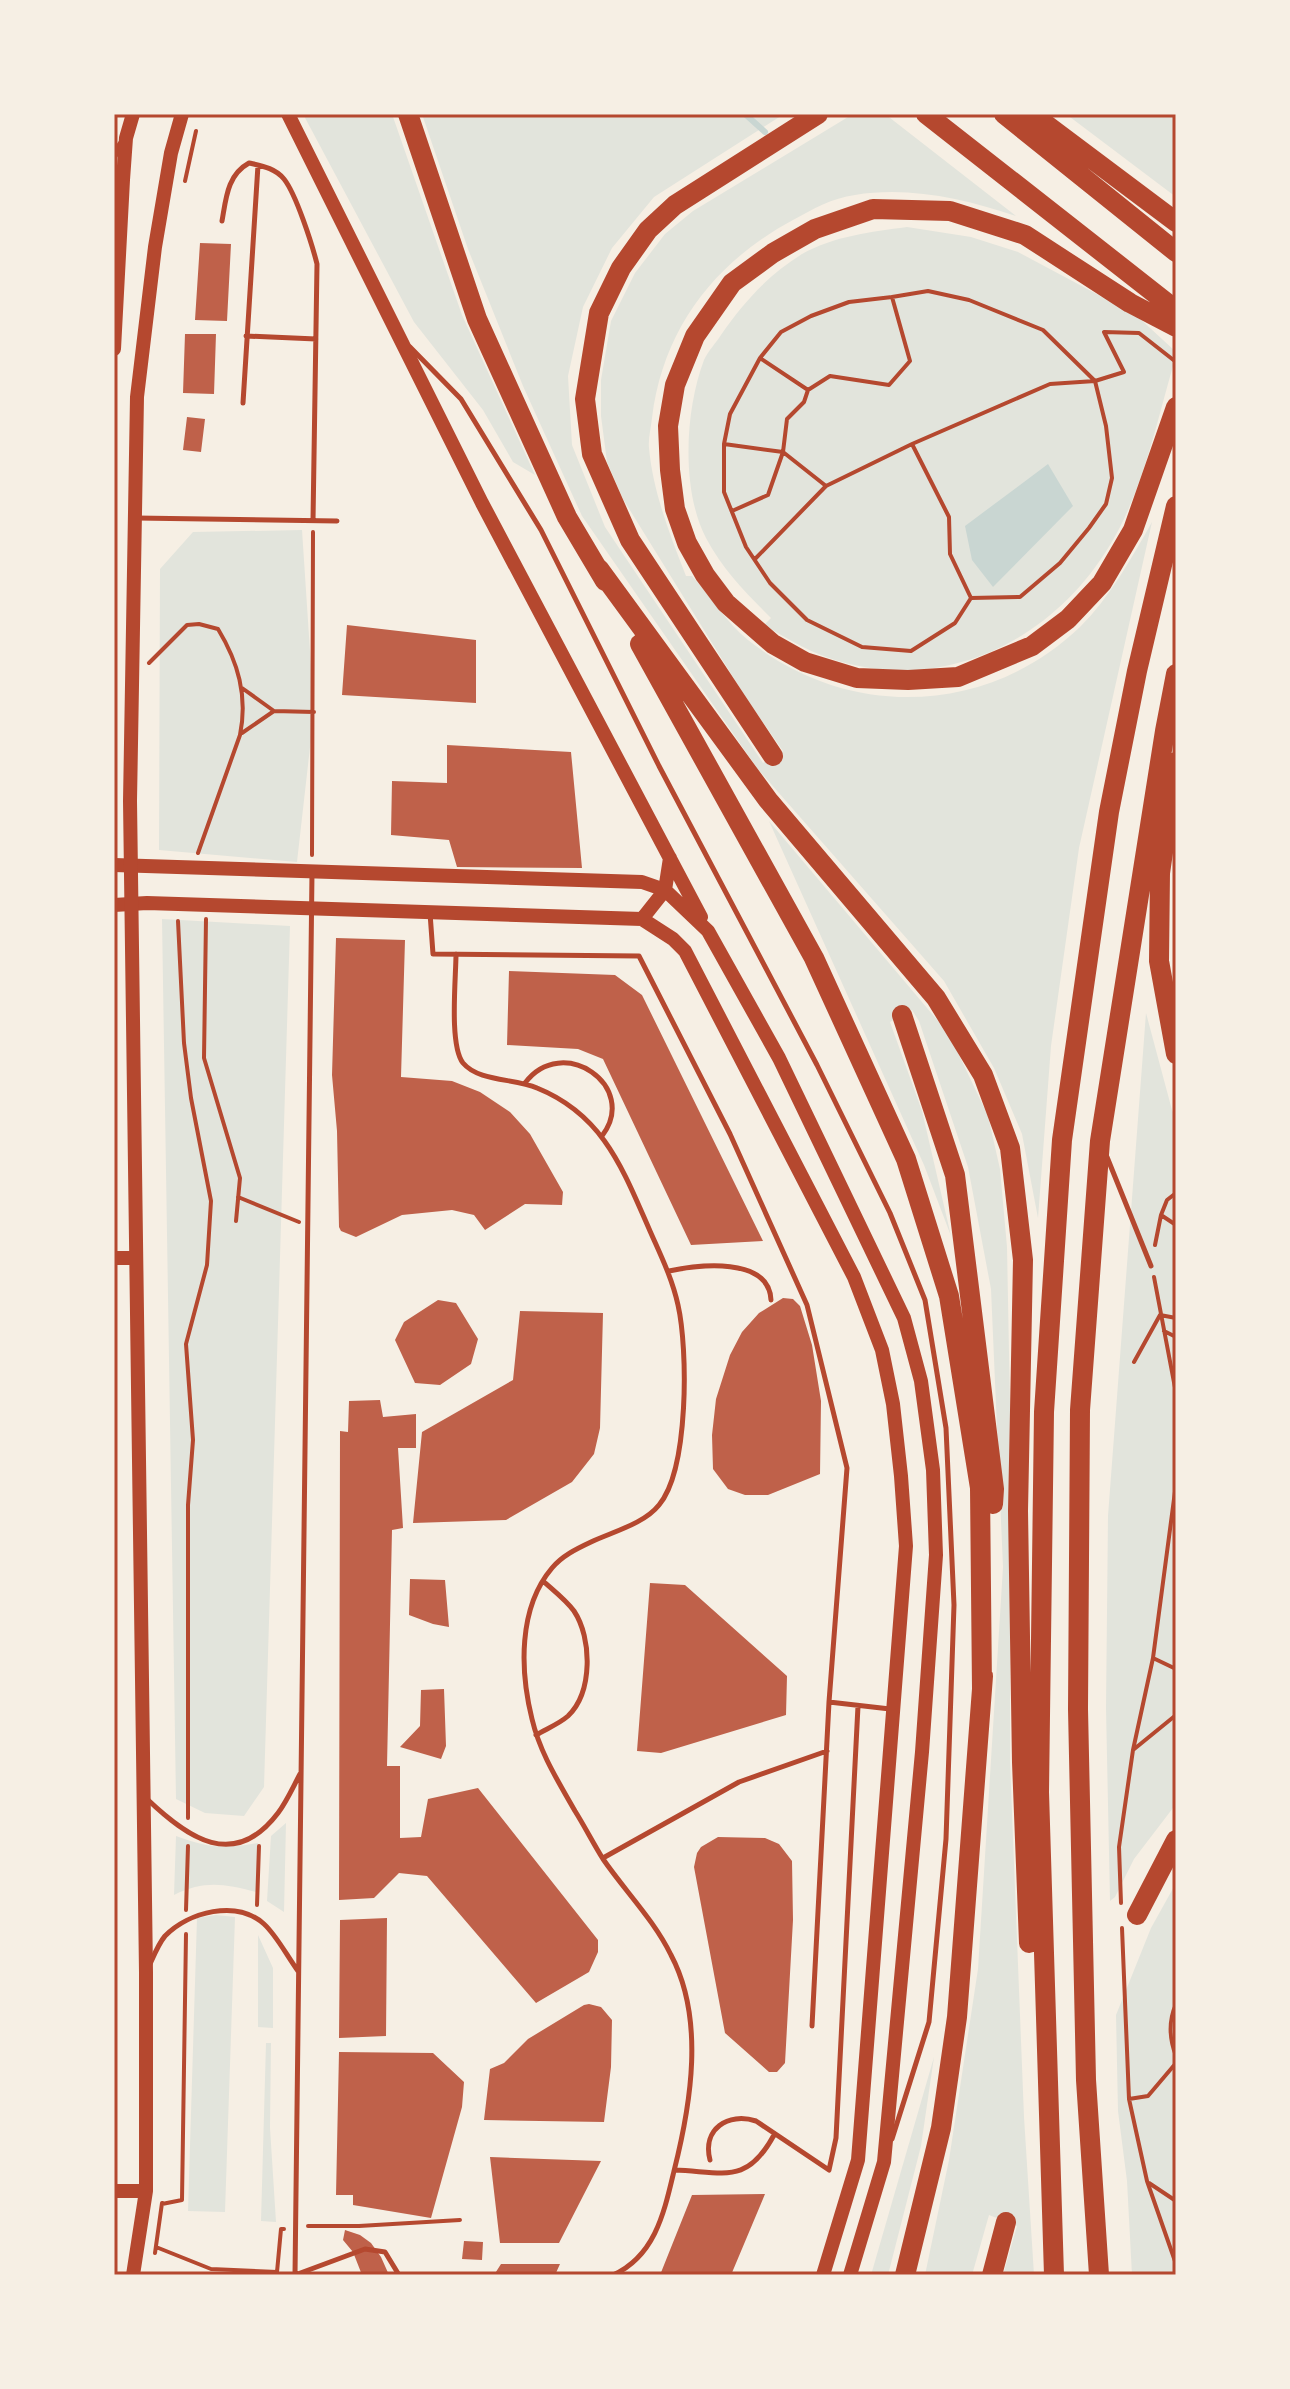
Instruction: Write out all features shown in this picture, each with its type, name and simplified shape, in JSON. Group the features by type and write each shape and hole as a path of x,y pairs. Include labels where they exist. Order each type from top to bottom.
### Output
{"highway":[{"path":"408,114 477,319 567,517 599,569 814,958 906,1159 949,1296 980,1488 982,1689"},
{"path":"926,114 1176,310"},
{"path":"1004,114 1176,252"},
{"path":"1032,114 1176,222"},
{"path":"773,756 630,540 592,454 585,399 599,313 621,268 648,230 675,205 816,115"},
{"path":"1176,327 1130,303 1025,235 950,211 873,209 815,229 773,253 732,283 695,336 675,385 668,426 675,509 687,543 705,575 726,603 773,644 805,662 857,678 908,680 958,677 1032,646 1068,619 1102,583 1133,530 1176,407"},
{"path":"1054,2275 1039,1792 1044,1412 1062,1140 1109,812 1137,671 1176,506"},
{"path":"599,569 768,800 936,998 983,1075 1010,1148 1023,1260 1018,1511 1027,1896 1030,1971 1050,2182"},
{"path":"1099,2275 1086,2080 1078,1677 1080,1410 1100,1141 1176,674"},
{"path":"1176,762 1160,873 1159,961 1176,1054"},
{"path":"902,1015 955,1175 994,1489 957,2017 941,2128 905,2275"},
{"path":"1126,1915 1176,1840"},
{"path":"992,2275 1006,2222"}],"street":[{"path":"114,349 126,138 133,114"},
{"path":"133,2275 146,2191 146,1972 130,801 137,397 155,247 180,114"},
{"path":"288,114 482,503 708,931 779,1058 904,1318 921,1381 933,1470 936,1555 922,1752 884,2162 850,2275"},
{"path":"114,155 126,138"},
{"path":"642,919 665,890 670,858"},
{"path":"114,865 642,882 665,890 708,931"},
{"path":"114,905 178,904 642,919 673,939 685,951 854,1277 882,1350 893,1404 906,1546 858,2160 823,2275"},
{"path":"114,1258 134,1258"},
{"path":"114,2191 146,2191"}],"lane":[{"path":"222,221 228,186 240,168 249,163 270,168 284,180 311,239 317,264 313,521"},
{"path":"243,403 258,165"},
{"path":"246,336 316,339"},
{"path":"400,337 461,399 541,530 659,766 830,1092 890,1213 925,1300 946,1428 954,1605 946,1839 929,2022 884,2162"},
{"path":"135,518 337,521"},
{"path":"312,872 295,2275 365,2249 385,2252 399,2275"},
{"path":"430,912 433,954 639,956 730,1134 807,1305 847,1468 829,1702 812,2026"},
{"path":"456,954 456,1031 458,1054 462,1062 474,1071 525,1083 570,1106 588,1120 602,1136 626,1175 669,1271 679,1308 684,1373 682,1426 675,1473 661,1504 646,1517 570,1552 553,1565 529,1614 524,1648 527,1692 543,1755 603,1858 663,1941 683,1986 690,2025 689,2084 675,2170 650,2245 634,2263 613,2275"},
{"path":"525,1083 533,1073 555,1065 574,1063 587,1067 599,1077 612,1104 610,1124 602,1136"},
{"path":"1100,1141 1151,1266"},
{"path":"669,1271 690,1266 749,1270 763,1279 771,1300"},
{"path":"536,1735 559,1722 576,1707 584,1687 587,1649 582,1628 572,1608 543,1581"},
{"path":"829,1702 893,1709"},
{"path":"710,2160 708,2143 711,2134 727,2120 749,2119 829,2170 836,2138 858,1706"},
{"path":"603,1858 739,1782 827,1751"},
{"path":"143,1795 188,1834 206,1843 237,1844 259,1831 279,1813 300,1773"},
{"path":"146,1972 164,1938 203,1913 218,1910 235,1912 265,1924 298,1971"},
{"path":"675,2170 732,2172 749,2168 762,2156 774,2135"}],"path":[{"path":"183,192 197,130"},
{"path":"928,291 969,300 1043,330 1095,381 1106,426 1112,478 1106,504 1060,563 1020,597 971,598 955,623 911,651 862,647 807,620 770,583 746,547 724,492 724,444 730,414 760,358 781,332 811,316 849,302 928,291"},
{"path":"732,511 768,495 783,452 787,419 804,402 808,390 830,376 889,385 910,361 892,297"},
{"path":"754,560 826,486 912,444 1050,384 1095,381 1124,372 1104,332 1139,333 1176,362"},
{"path":"760,358 808,390"},
{"path":"724,444 783,452 826,486"},
{"path":"912,444 949,517 950,554 971,598"},
{"path":"312,872 313,521"},
{"path":"147,649 147,664 187,625 218,629 232,652 242,688 244,716 240,735 194,864"},
{"path":"242,688 274,711 314,712"},
{"path":"240,735 274,711"},
{"path":"162,2204 182,2200 188,1834 188,1505 193,1440 186,1344 207,1265 211,1201 184,1043 178,904"},
{"path":"206,905 204,1058 240,1178 236,1221"},
{"path":"1176,1193 1167,1200 1161,1215 1151,1266 1176,1393"},
{"path":"238,1197 307,1225"},
{"path":"1161,1215 1176,1225"},
{"path":"1160,1315 1176,1318"},
{"path":"1134,1362 1160,1315"},
{"path":"1164,1331 1176,1337"},
{"path":"1176,1484 1153,1658 1133,1750 1119,1847 1126,1915 1129,2099 1147,2181 1176,2264"},
{"path":"1153,1658 1176,1669"},
{"path":"1133,1750 1176,1715"},
{"path":"257,1919 259,1831"},
{"path":"1176,2004 1169,2025 1176,2056"},
{"path":"1129,2099 1148,2096 1176,2063"},
{"path":"1147,2181 1176,2201"},
{"path":"154,2261 163,2188"}],"shaded area":[{"path":"303,114 392,114 462,315 535,475 513,462 483,410 414,322"},
{"path":"422,114 784,114 654,197 612,248 583,307 568,376 572,445 605,527 763,763 783,751 746,698 623,499 607,462 601,416 601,380 611,321 635,273 665,234 693,211 853,114 885,114 1016,216 937,196 875,193 831,201 765,237 717,277 681,327 658,385 649,445 658,497 686,576 692,576 740,633 787,666 829,684 872,695 917,697 960,691 1003,678 1043,656 1080,627 1101,603 1152,522 1079,848 1051,1046 1038,1218 1022,1134 994,1068 944,981 757,768 582,516 523,386 468,249"},
{"path":"1066,114 1176,114 1176,197"},
{"path":"907,227 971,237 1018,252 1136,315 1176,352 1149,453 1132,501 1110,545 1086,580 1057,609 1024,634 989,652 951,665 911,670 871,668 829,658 764,625 771,618 727,571 706,538 692,497 688,450 693,402 704,360 729,323 757,290 790,262 814,248 853,236"},
{"path":"1048,464 1073,506 993,587 972,560 965,526"},
{"path":"302,530 314,712 297,862 159,850 160,569 193,532"},
{"path":"769,821 949,1034 988,1116 1000,1169 1007,1247 1010,1405 1010,1761 1024,2117 1034,2275 1003,2275 1017,2226 989,2215 972,2275 925,2275 949,2160 978,1969 1003,1567 991,1289 968,1167 919,1021 912,1010 890,1022 922,1111 951,1236 924,1165"},
{"path":"162,919 290,926 264,1787 244,1816 205,1813 176,1799"},
{"path":"1146,1013 1176,1118 1176,1804 1134,1859 1110,1901 1106,1708 1108,1516"},
{"path":"286,1823 284,1912 267,1901 271,1836"},
{"path":"176,1836 216,1846 258,1843 256,1892 205,1885 174,1895"},
{"path":"1176,1883 1176,2275 1132,2275 1127,2181 1118,2111 1116,2015 1151,1928"},
{"path":"216,1915 235,1917 225,2212 188,2211 197,1918"},
{"path":"258,1935 273,1968 273,2028 258,2027"},
{"path":"266,2043 271,2043 270,2128 276,2222 261,2221"},
{"path":"934,2057 921,2146 888,2275 871,2275"}],"building":[{"path":"200,243 231,244 227,321 195,320"},
{"path":"185,334 216,334 214,394 183,393"},
{"path":"187,417 205,419 201,452 183,450"},
{"path":"347,625 476,640 476,703 342,695"},
{"path":"447,745 571,752 582,868 457,867 449,840 391,835 392,781 447,783"},
{"path":"336,938 405,940 401,1077 452,1081 480,1092 510,1112 530,1134 563,1192 562,1205 525,1204 485,1230 474,1215 452,1210 402,1215 356,1237 341,1231 332,1075"},
{"path":"509,971 615,975 642,995 763,1241 691,1245 603,1059 578,1049 507,1045"},
{"path":"783,1298 793,1299 800,1306 812,1345 821,1401 820,1474 768,1495 745,1495 728,1489 713,1469 712,1435 716,1399 730,1355 742,1332 759,1313"},
{"path":"438,1300 456,1303 478,1339 471,1364 440,1385 415,1383 395,1340 404,1322"},
{"path":"520,1311 603,1313 600,1428 594,1454 572,1482 506,1520 413,1523 422,1432 513,1380"},
{"path":"380,1400 383,1417 416,1414 416,1448 398,1448 403,1528 392,1530 387,1766 400,1766 400,1838 421,1837 428,1799 478,1788 598,1940 598,1952 589,1972 536,2003 427,1876 399,1873 374,1898 339,1900 340,1431 348,1432 349,1401"},
{"path":"410,1579 445,1580 449,1627 409,1615"},
{"path":"650,1583 685,1585 787,1676 786,1715 661,1753 637,1751"},
{"path":"444,1689 446,1746 441,1759 400,1747 420,1726 421,1690"},
{"path":"718,1837 765,1838 779,1844 792,1861 793,1920 785,2063 777,2072 769,2072 725,2033 694,1867 701,1847"},
{"path":"387,1918 386,2036 339,2038 340,1920"},
{"path":"589,2004 601,2007 612,2020 611,2067 604,2122 484,2120 490,2069 504,2063 528,2039"},
{"path":"339,2052 433,2053 464,2082 462,2107 431,2218 353,2205 353,2195 336,2195"},
{"path":"490,2157 601,2161 559,2243 500,2243"},
{"path":"765,2194 731,2275 660,2275 692,2195"},
{"path":"345,2230 371,2243 389,2275 362,2275 353,2252 343,2240"},
{"path":"464,2241 483,2242 482,2260 462,2259"},
{"path":"501,2264 560,2264 555,2275 494,2275"}],"waterway":[{"path":"745,114 765,132"}]}
